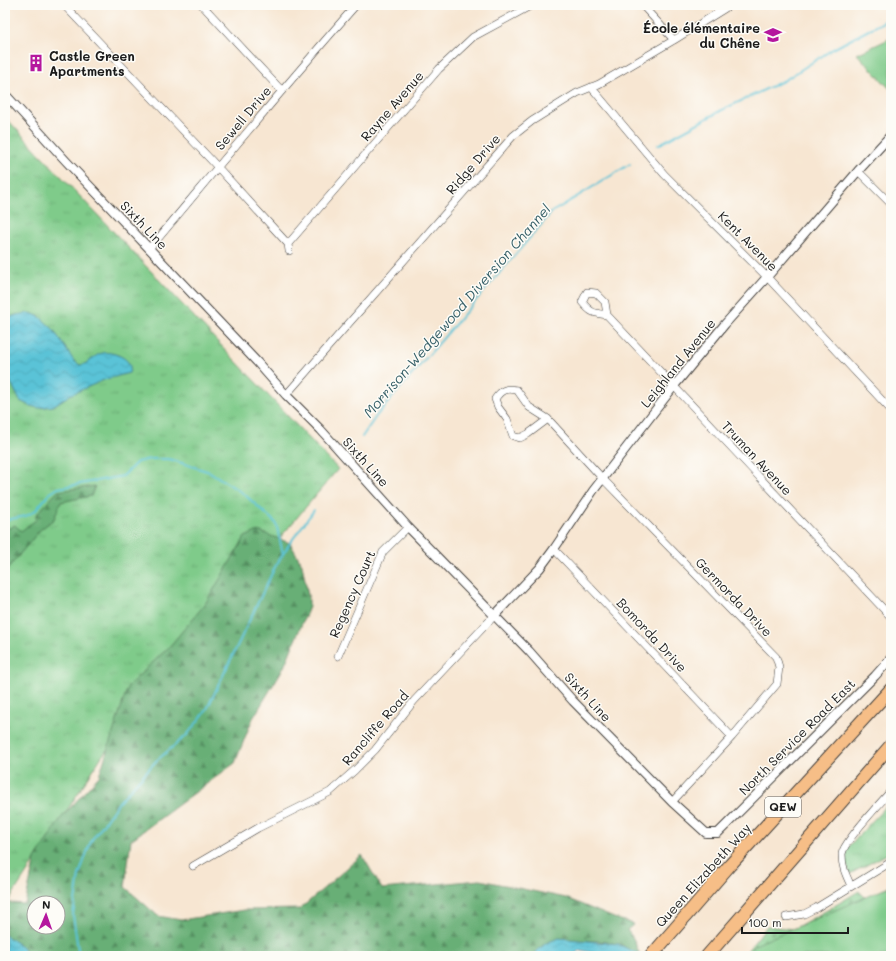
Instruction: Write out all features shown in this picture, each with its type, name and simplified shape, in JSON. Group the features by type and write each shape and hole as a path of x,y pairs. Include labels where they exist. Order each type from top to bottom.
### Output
{"highway":[{"name":"Queen Elizabeth Way","path":"650,956 730,864 891,689"},
{"path":"709,954 891,745"}],"street":[{"name":"Rayne Avenue","path":"64,5 217,167 289,248 440,69 473,37 532,5"},
{"path":"202,5 282,90"},
{"path":"642,5 674,40"},
{"name":"Sewell Drive","path":"150,248 352,7"},
{"name":"Ridge Drive","path":"286,395 513,136 532,121 577,94 598,84 727,8"},
{"name":"Kent Avenue","path":"591,87 664,174 768,278 891,410"},
{"name":"Sixth Line","path":"5,94 257,362 286,395 321,430 408,527 529,651 574,701 672,802 706,833 718,832"},
{"name":"Leighland Avenue","path":"494,616 540,568 593,491 674,386 725,324 768,278 858,171 891,135"},
{"path":"858,171 891,204"},
{"name":"Truman Avenue","path":"607,315 891,616"},
{"name":"Germorda Drive","path":"548,419 520,438 513,436 507,419 498,407 495,399 499,393 508,389 517,390 529,407 548,419 603,479 776,656 779,667 777,684 732,737 672,802"},
{"name":"Regency Court","path":"338,656 383,552 408,527"},
{"name":"Bomorda Drive","path":"554,549 732,737"},
{"name":"Rancliffe Road","path":"193,866 258,828 330,792 375,750 414,701 494,616"},
{"name":"North Service Road East","path":"718,832 875,676 891,658"},
{"path":"851,886 843,867 842,852 853,836 891,791"},
{"path":"786,917 804,914 891,862"}],"green space":[{"path":"891,38 891,90 857,54"},
{"path":"5,117 338,469 209,622 102,756 6,905 5,905"},
{"path":"95,486 91,496 61,502 54,519 40,530 5,572 5,530 15,525 21,531 37,519 35,516 58,491"},
{"path":"258,531 290,543 302,564 309,607 284,667 252,720 235,763 131,840 125,887 158,916 181,920 244,910 300,909 362,855 382,889 480,880 566,898 614,918 634,924 627,930 633,938 640,955 618,944 598,941 580,941 546,943 531,956 32,956 5,935 5,900 11,903 25,904 26,900 26,935 66,935 66,895 27,895 35,859 61,818 99,776 128,686 169,647 205,604 245,537"},
{"path":"891,801 891,852 850,874 845,862 848,847"},
{"path":"891,886 891,956 746,956 755,945"},
{"path":"859,891 869,901 859,956 743,956 767,926 793,929"}],"water":[{"path":"31,313 40,317 53,329 74,361 80,365 85,364 95,356 102,353 109,353 121,356 127,361 130,366 129,373 104,380 70,395 53,406 39,408 30,406 20,401 7,375 5,355 5,321 14,316"},
{"path":"5,935 21,946 32,956 5,956"},
{"path":"559,938 618,944 643,956 607,956 580,950 572,956 531,956 546,943"}],"waterway":[{"name":"Morrison-Wedgewood Diversion Channel","path":"658,145 722,110 785,80 833,49 891,18"},
{"name":"Morrison-Wedgewood Diversion Channel","path":"362,437 377,415 552,212 630,164"},
{"path":"5,521 26,516 35,511 49,494 58,488 123,476 137,462 150,459 169,459 210,472 244,494 276,523 283,554"},
{"name":"Morrison-Wedgewood Diversion Channel","path":"79,956 73,915 79,875 91,841 119,802 156,761 187,735 206,711 275,567 314,510"}],"place":[{"name":"École élémentaire du Chêne","path":"773,35"},
{"name":"Castle Green Apartments","path":"36,63"}]}
